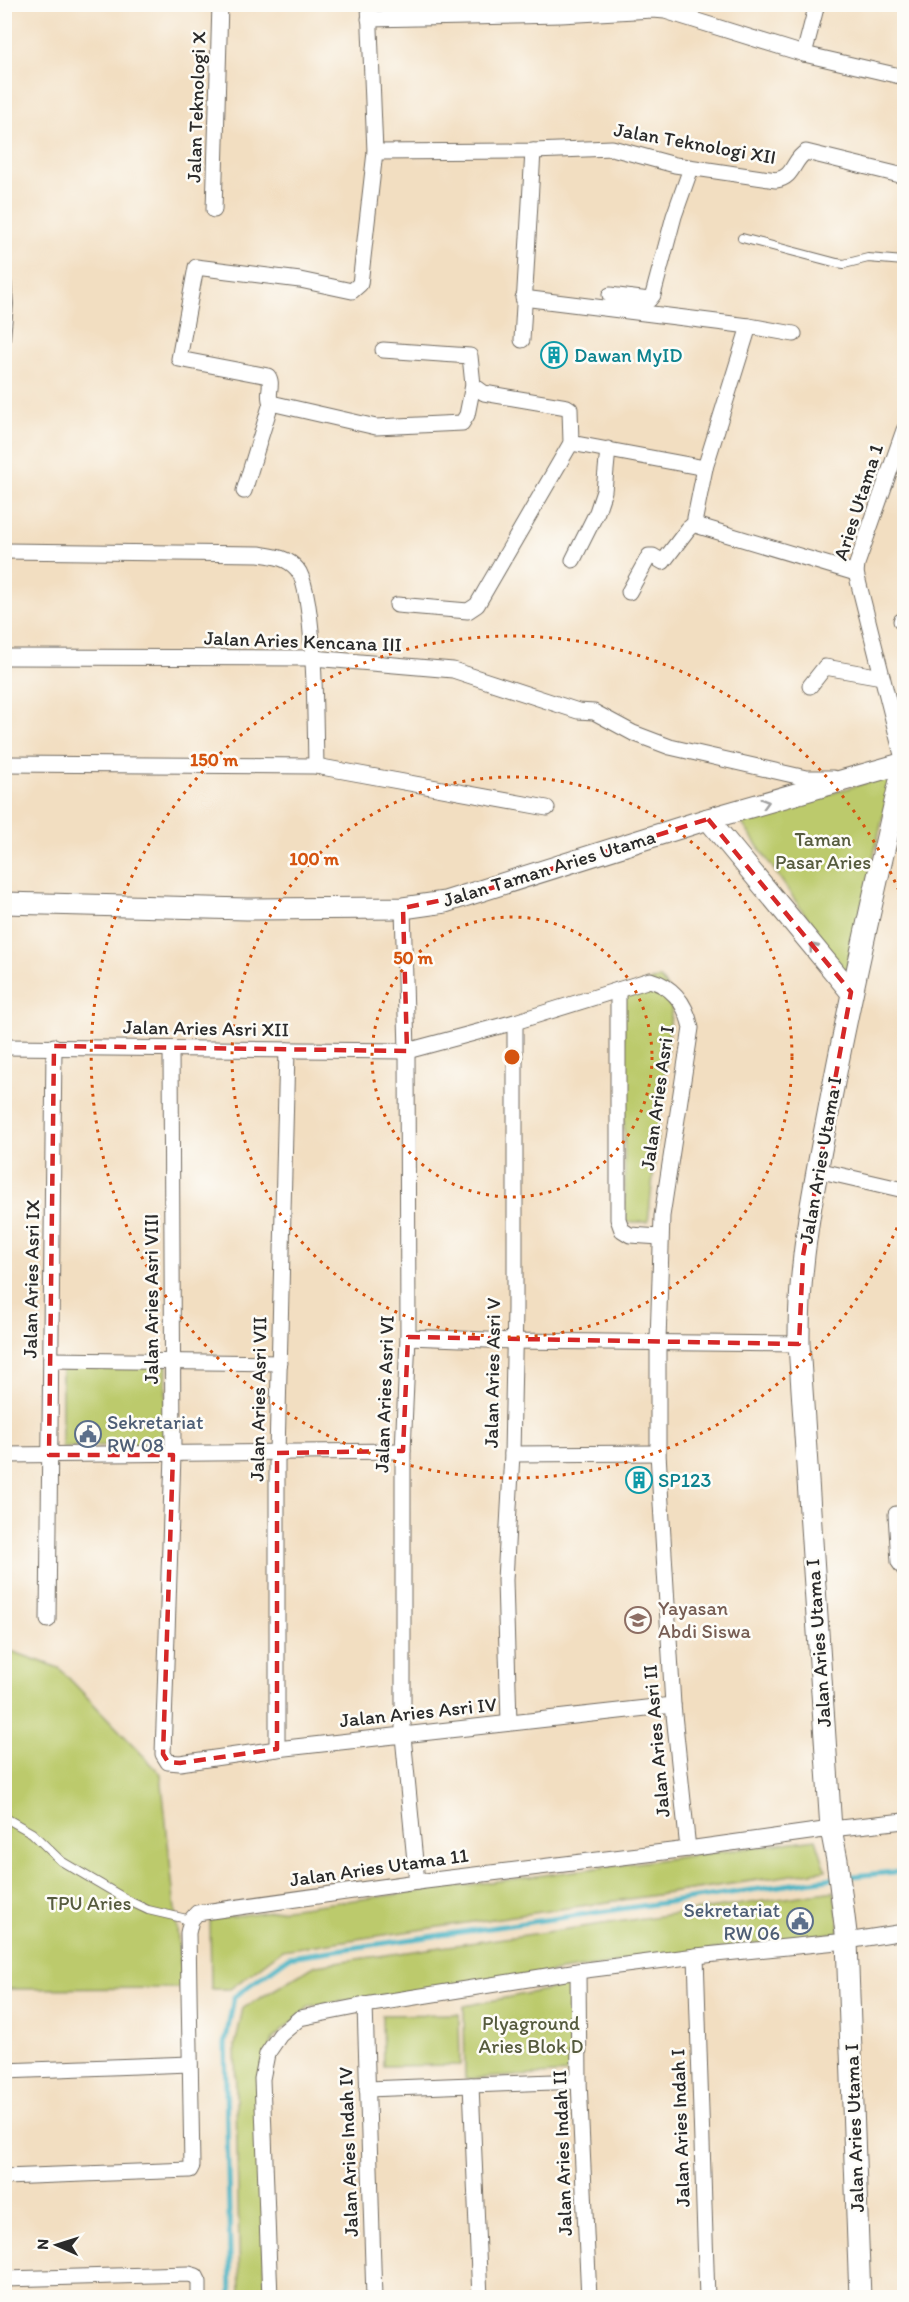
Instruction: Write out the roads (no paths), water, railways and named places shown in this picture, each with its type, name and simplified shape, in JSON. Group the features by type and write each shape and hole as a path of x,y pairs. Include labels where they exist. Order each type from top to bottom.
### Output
{"street":[{"name":"Jalan Teknologi X","path":"214,210 220,4"},
{"path":"804,54 817,4"},
{"path":"243,491 271,403 269,399 271,381 268,376 179,359 195,268 300,280 352,291 360,284 375,152 369,12 675,9 804,54 904,77"},
{"name":"Jalan Teknologi XII","path":"375,152 612,148 691,168 776,180 784,179 793,172 799,156 806,152 904,176"},
{"path":"522,340 533,151"},
{"path":"610,295 649,300 653,295 674,216 691,168"},
{"path":"523,298 748,326 794,334"},
{"path":"629,592 649,556 663,562 695,523 705,468 748,326"},
{"path":"271,403 376,427 462,423 467,415 473,385 470,356 383,350"},
{"path":"398,605 468,611 477,605 571,443 572,413 567,407 484,393 473,385"},
{"name":"Aries Utama 1","path":"904,430 857,564 856,573 904,763"},
{"path":"571,443 608,448 705,468"},
{"path":"573,560 597,512 604,491 608,448"},
{"path":"695,523 856,573"},
{"path":"4,551 276,556 290,563 298,569 305,589 313,658 316,766"},
{"name":"Jalan Aries Kencana III","path":"4,657 313,658 453,670 578,711 594,712 633,733 670,747 806,778 848,779"},
{"path":"810,686 825,667 882,677"},
{"name":"Jalan Taman Aries Utama","path":"4,903 247,909 403,908 445,902 708,819 904,763"},
{"name":"Jalan Aries Utama I","path":"860,2298 848,1941 831,1828 798,1300 817,1170 850,993 904,763"},
{"path":"4,764 316,766 547,808"},
{"path":"708,819 850,993"},
{"name":"Jalan Aries Asri VI","path":"403,908 407,1051 408,1337 403,1451 403,1736 417,1882"},
{"name":"Jalan Aries Asri I","path":"407,1051 515,1022 650,980 663,984 681,999 691,1028 660,1237 658,1341"},
{"name":"Jalan Aries Asri I","path":"618,990 618,1219 622,1230 630,1235 660,1237"},
{"name":"Jalan Aries Asri V","path":"509,1723 505,1580 512,1454 515,1022"},
{"name":"Jalan Aries Asri XII","path":"4,1047 407,1051"},
{"name":"Jalan Aries Asri IX","path":"48,1620 54,1047"},
{"name":"Jalan Aries Asri VIII","path":"168,1762 163,1754 173,1455 171,1049"},
{"name":"Jalan Aries Asri VII","path":"277,1749 277,1453 287,1050"},
{"path":"817,1170 904,1190"},
{"path":"408,1337 513,1341 799,1344"},
{"name":"Jalan Aries Asri II","path":"658,1341 658,1453 673,1705 688,1849"},
{"path":"51,1360 280,1363"},
{"path":"4,1455 403,1451"},
{"path":"512,1454 658,1453"},
{"path":"896,1514 899,1562 904,1569"},
{"name":"Jalan Aries Asri IV","path":"168,1762 180,1763 277,1749 673,1705"},
{"name":"Jalan Aries Utama 11","path":"191,1920 197,1913 417,1882 688,1849 831,1828 904,1821"},
{"path":"4,2177 190,2170 192,2166 188,1933 191,1920"},
{"path":"270,2298 262,2079 267,2054 280,2035 300,2018 364,2005 578,1971 696,1956 848,1941 904,1932"},
{"name":"Jalan Aries Indah I","path":"696,1956 707,2298"},
{"name":"Jalan Aries Indah II","path":"578,1971 579,2081 589,2298"},
{"name":"Jalan Aries Indah IV","path":"364,2005 374,2298"},
{"path":"4,2071 190,2064"},
{"path":"367,2089 579,2081"},
{"path":"471,2085 480,2298"},
{"path":"4,2279 189,2274 196,2276 199,2282 199,2298"}],"lane":[{"path":"742,238 844,264 868,258 904,261"},
{"path":"4,243 9,304 4,362"},
{"path":"4,1817 32,1833 61,1861 131,1902 148,1910 191,1920"}],"waterway":[{"path":"843,1877 904,1871"},
{"path":"231,2298 225,2044 234,1997 289,1957 834,1878"}],"place":[{"name":"Dawan MyID","path":"554,355"},
{"name":"Sekretariat RW 08","path":"88,1434"},
{"name":"SP123","path":"639,1480"},
{"name":"Yayasan Abdi Siswa","path":"638,1620"},
{"name":"Sekretariat RW 06","path":"800,1921"}],"park label":[{"name":"Taman Pasar Aries","path":"823,850"},
{"name":"TPU Aries","path":"89,1903"},
{"name":"Plyaground Aries Blok D","path":"531,2034"}]}
